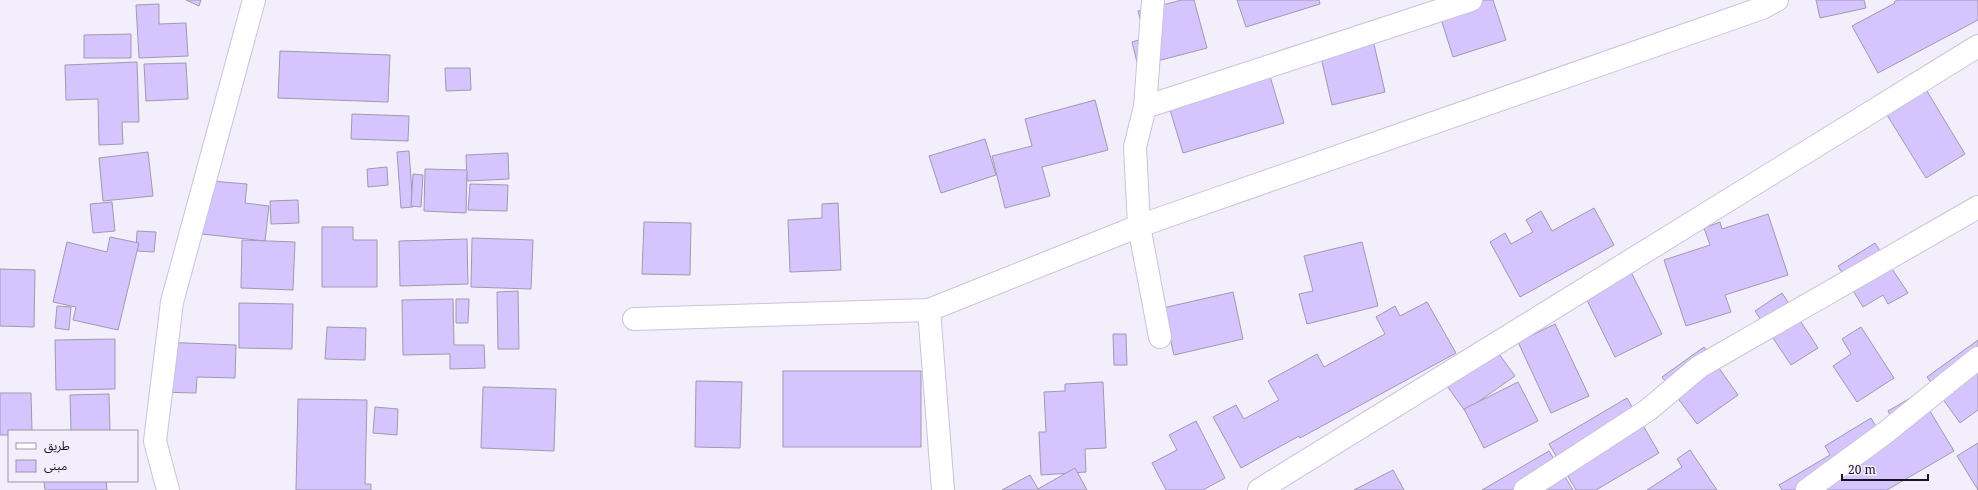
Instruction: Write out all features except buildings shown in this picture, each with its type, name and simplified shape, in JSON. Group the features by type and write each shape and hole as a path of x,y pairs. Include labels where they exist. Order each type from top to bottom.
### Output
{"street":[{"path":"168,490 155,441 172,302 254,0"},
{"path":"1153,0 1145,107 1135,147 1139,226 1160,337"},
{"path":"1145,107 1471,0"},
{"path":"634,319 929,310 1139,226 1762,8 1777,0"},
{"path":"1259,490 1978,46"},
{"path":"1525,490 1648,410 1699,367 1978,207"},
{"path":"929,310 943,490"},
{"path":"1807,490 1885,433 1978,358"}]}
